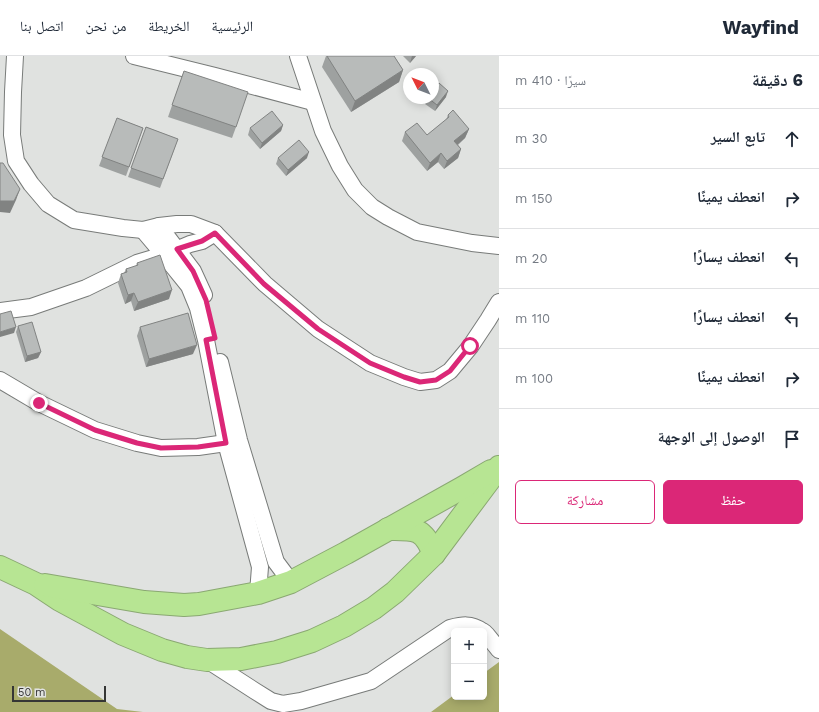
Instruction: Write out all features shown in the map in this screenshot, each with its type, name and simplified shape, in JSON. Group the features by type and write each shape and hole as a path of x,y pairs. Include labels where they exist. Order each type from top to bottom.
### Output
{"highway":[{"path":"36,584 144,602 184,605 199,604 258,592 291,582 346,553 499,466"},
{"path":"0,568 36,584 60,600 123,634 162,650 187,657 207,660 241,659 277,652 312,641 344,626 374,608 395,592 434,554 499,466"},
{"path":"388,529 407,529 421,533 430,543 434,554"},
{"path":"123,634 131,616 144,602"}],"street":[{"path":"15,56 12,92 12,135 16,162 30,184 48,204 74,220 143,230 159,226 191,224 215,233 264,284 318,329 370,363 420,382 436,380 450,371 470,346 499,302"},
{"path":"134,56 314,102"},
{"path":"298,56 323,131 340,166 356,190 372,207 417,232 472,243 499,246"},
{"path":"159,226 189,286 210,339 260,567 258,592"},
{"path":"143,230 171,252"},
{"path":"0,311 32,307 86,288 137,263 202,241 215,233"},
{"path":"0,380 39,403 95,430 137,443 161,448 198,447 232,442"},
{"path":"232,442 276,562 291,582"},
{"path":"260,567 276,562"},
{"path":"207,660 271,700 280,708 371,681 450,628 465,625 478,628"},
{"path":"487,635 499,650"}],"green space":[{"path":"0,629 117,709 143,712 0,712"},
{"path":"499,662 499,712 431,712 451,697 451,700 487,700 487,671"}],"building":[{"path":"327,56 394,56 403,70 355,101"},
{"path":"184,71 248,92 236,127 172,105"},
{"path":"439,83 448,91 439,102"},
{"path":"453,110 469,129 454,141 461,149 447,161 441,153 430,163 405,132 417,123 427,135 449,117 448,115"},
{"path":"272,111 283,125 262,143 250,128"},
{"path":"117,118 143,128 129,167 102,157"},
{"path":"146,127 178,139 163,179 131,168"},
{"path":"299,140 309,152 288,170 278,158"},
{"path":"0,163 3,163 20,189 14,201 0,201"},
{"path":"160,255 172,290 138,302 134,293 128,295 121,274 127,272 126,269 138,265 137,263"},
{"path":"11,311 16,327 0,332 0,314"},
{"path":"188,313 197,345 149,359 140,327"},
{"path":"32,322 41,352 27,356 18,326"}],"route":[{"path":"39,403 95,430 137,443 161,448 198,447 226,443 206,340 215,338 206,300 193,271 177,249 202,241 215,233 264,284 318,329 370,363 420,382 436,380 450,371 470,346"}]}
